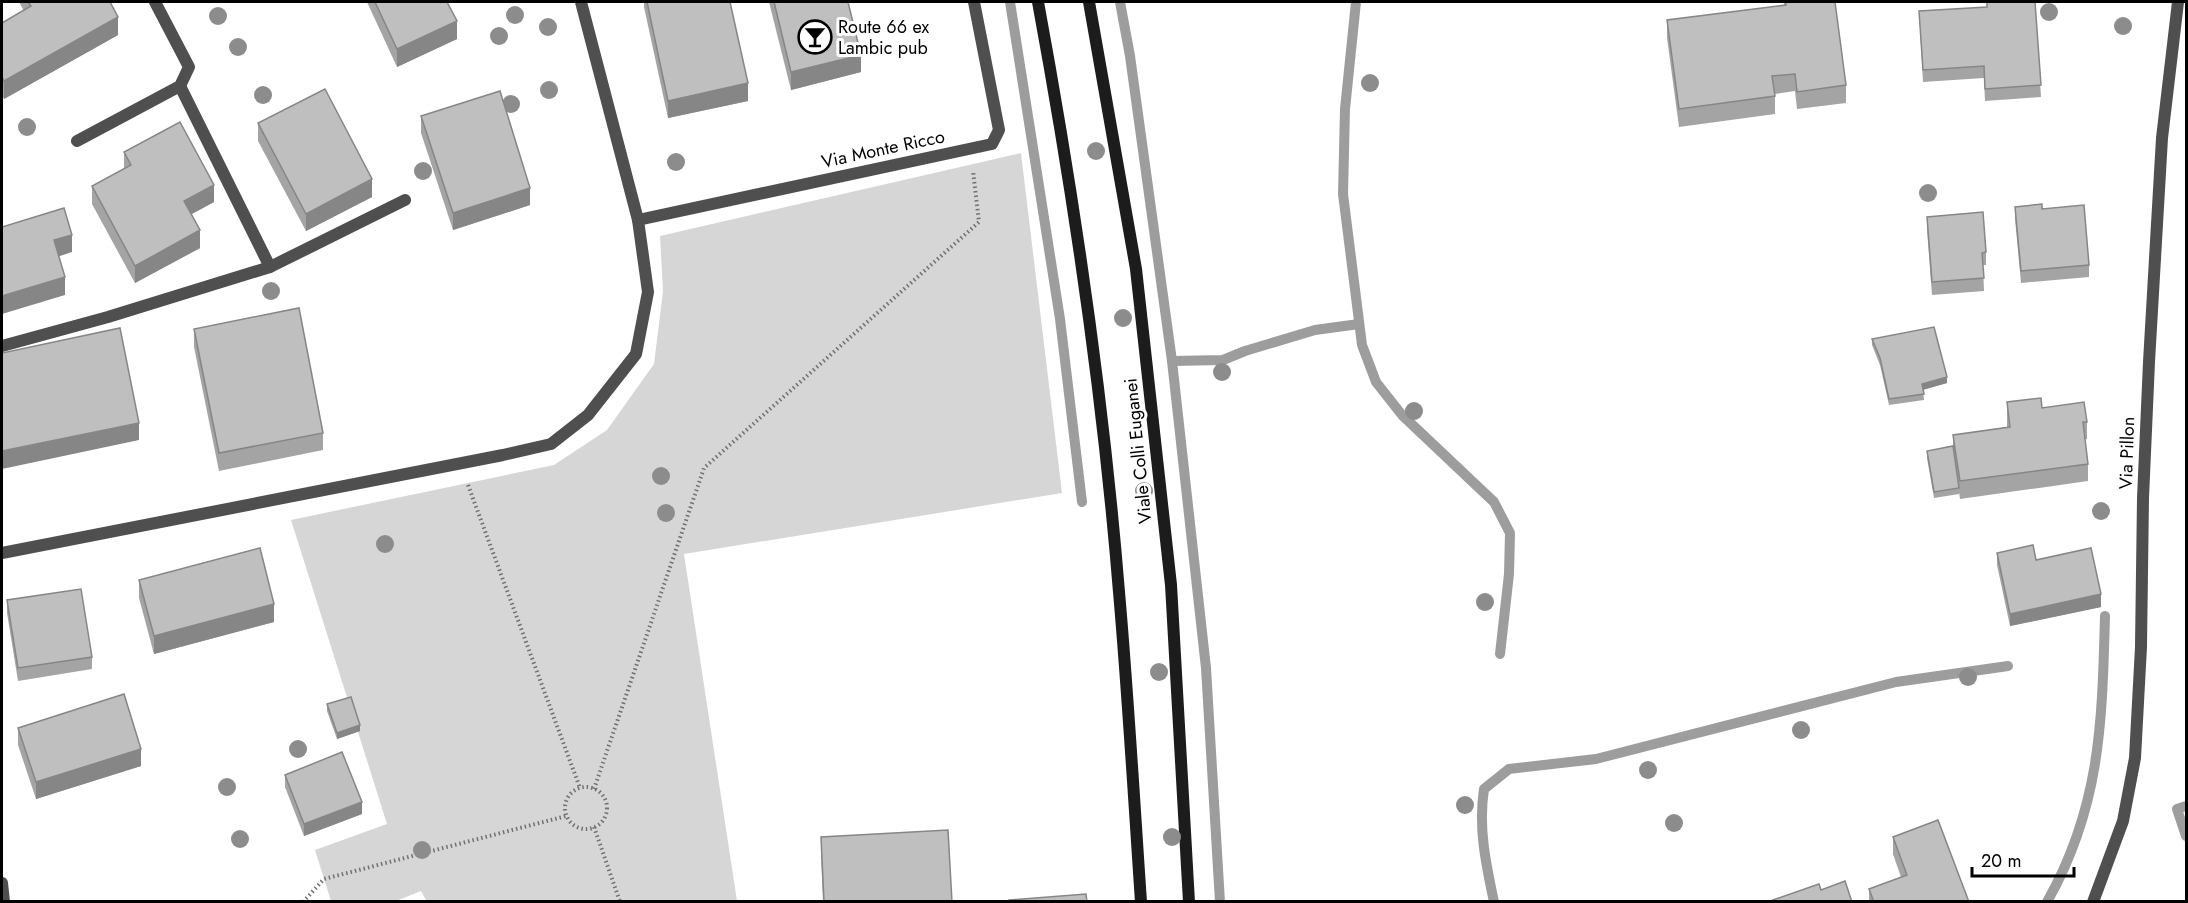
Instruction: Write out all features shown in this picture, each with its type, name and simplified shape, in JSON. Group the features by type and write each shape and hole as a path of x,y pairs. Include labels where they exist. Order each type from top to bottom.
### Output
{"main road":[{"name":"Viale Colli Euganei","path":"1038,2 1083,274 1101,421 1119,591 1141,902"},
{"name":"Viale Colli Euganei","path":"1089,2 1136,268 1170,585 1189,902"}],"street":[{"path":"77,141 180,86 189,67 155,2"},
{"path":"2,553 551,444 588,415 636,354 648,292 638,220 581,2"},
{"name":"Via Monte Ricco","path":"638,220 992,144 999,130 974,2"},
{"name":"Via Pillon","path":"2093,902 2123,821 2135,758 2141,647 2143,498 2149,362 2162,138 2178,2"},
{"path":"180,86 270,267"},
{"path":"2,346 108,317 270,267 405,200"},
{"path":"2,883 3,902"}],"path":[{"path":"594,789 704,468 979,222 970,149"},
{"path":"459,464 486,531 580,788"},
{"path":"580,788 594,789 601,794 607,808 604,819 594,827 585,829 577,827 566,816 564,808 566,800 580,788"},
{"path":"303,902 324,879 566,816"},
{"path":"594,827 620,902"}],"shaded area":[{"path":"1021,153 1062,493 684,554 737,901 427,902 421,891 396,901 331,901 315,850 387,824 291,520 554,465 607,430 654,364 663,291 660,236"}],"building":[{"path":"28,2 110,2 118,17 4,81 2,77 2,23 31,6"},
{"path":"375,2 447,2 457,21 397,49"},
{"path":"647,2 730,2 748,83 668,101"},
{"name":"Route 66 ex Lambic pub","path":"774,2 848,2 861,55 791,72"},
{"path":"1786,2 1835,2 1846,85 1797,92 1795,74 1772,76 1775,96 1679,109 1667,20 1786,5"},
{"path":"1987,2 2035,2 2041,85 1985,89 1984,66 1923,70 1919,11 1987,7"},
{"path":"325,89 372,179 306,214 258,123"},
{"path":"500,91 530,188 453,213 421,116"},
{"path":"180,122 214,185 184,201 200,230 135,266 92,186 131,165 124,152"},
{"path":"2042,204 2042,209 2084,205 2089,265 2021,271 2015,207"},
{"path":"64,208 72,235 54,240 65,277 2,296 2,227"},
{"path":"1983,212 1986,252 1982,253 1984,278 1932,282 1927,217"},
{"path":"299,308 323,433 219,453 194,329"},
{"path":"1934,327 1947,377 1922,384 1924,394 1889,399 1880,358 1872,339"},
{"path":"120,328 139,423 2,451 2,353"},
{"path":"2041,398 2042,408 2084,402 2087,422 2083,422 2088,464 1960,481 1953,435 2010,427 2007,402"},
{"path":"1953,446 1959,488 1934,492 1927,451"},
{"path":"2033,545 2036,560 2091,548 2101,594 2010,614 1997,553"},
{"path":"260,548 274,604 154,636 139,580"},
{"path":"81,589 92,657 18,668 7,600"},
{"path":"124,694 141,749 36,782 18,728"},
{"path":"351,697 360,725 337,733 327,704"},
{"path":"342,752 362,802 304,824 285,775"},
{"path":"1938,820 1969,902 1874,902 1869,889 1907,875 1893,837"},
{"path":"948,830 952,902 824,902 821,837"},
{"path":"1845,881 1852,902 1774,902 1773,900 1819,884 1821,890"},
{"path":"1086,894 1087,902 1009,902 1009,900"}],"waterway":[{"path":"1010,2 1060,319 1082,502"},
{"path":"1120,2 1130,56 1172,361 1206,668 1220,902"},
{"path":"1356,2 1345,109 1343,194 1362,345 1376,382 1402,415 1494,502 1510,533 1509,574 1500,654"},
{"path":"1172,361 1223,360 1315,330 1359,324"},
{"path":"2047,902 2065,866 2078,832 2095,763 2100,728 2105,616"},
{"path":"1494,902 1482,832 1482,803 1484,789 1509,769 1596,759 1896,682 2008,666"},
{"path":"2186,806 2177,809 2186,836"}],"place":[{"name":"Route 66 ex Lambic pub","path":"815,37"}]}
